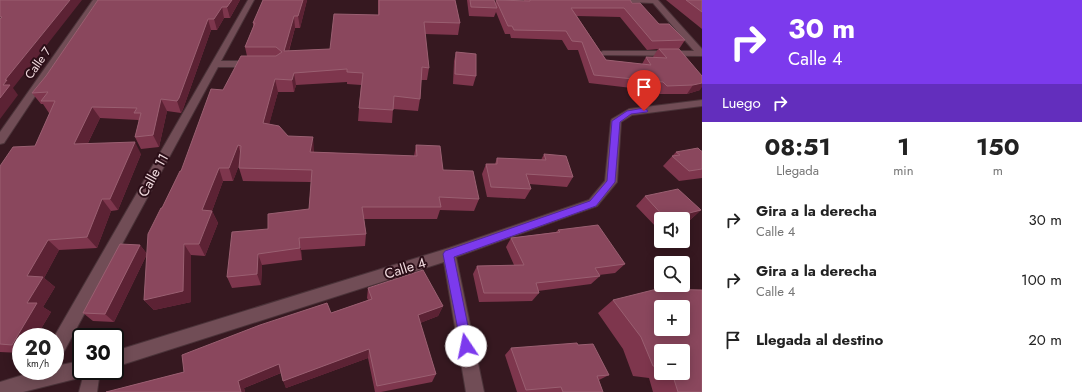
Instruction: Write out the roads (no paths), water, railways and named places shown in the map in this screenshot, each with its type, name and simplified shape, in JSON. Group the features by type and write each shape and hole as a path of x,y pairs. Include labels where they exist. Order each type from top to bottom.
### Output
{"street":[{"name":"Calle 7","path":"0,140 96,0"},
{"name":"Calle 11","path":"64,335 251,0"},
{"path":"628,0 654,1 702,53"},
{"path":"603,52 702,53"},
{"path":"215,64 263,64"},
{"name":"Calle 4","path":"124,356 449,254 593,203 611,182 616,121 629,112 702,103"},
{"path":"449,254 475,392"},
{"path":"0,391 27,380"},
{"path":"88,392 90,380"}]}
